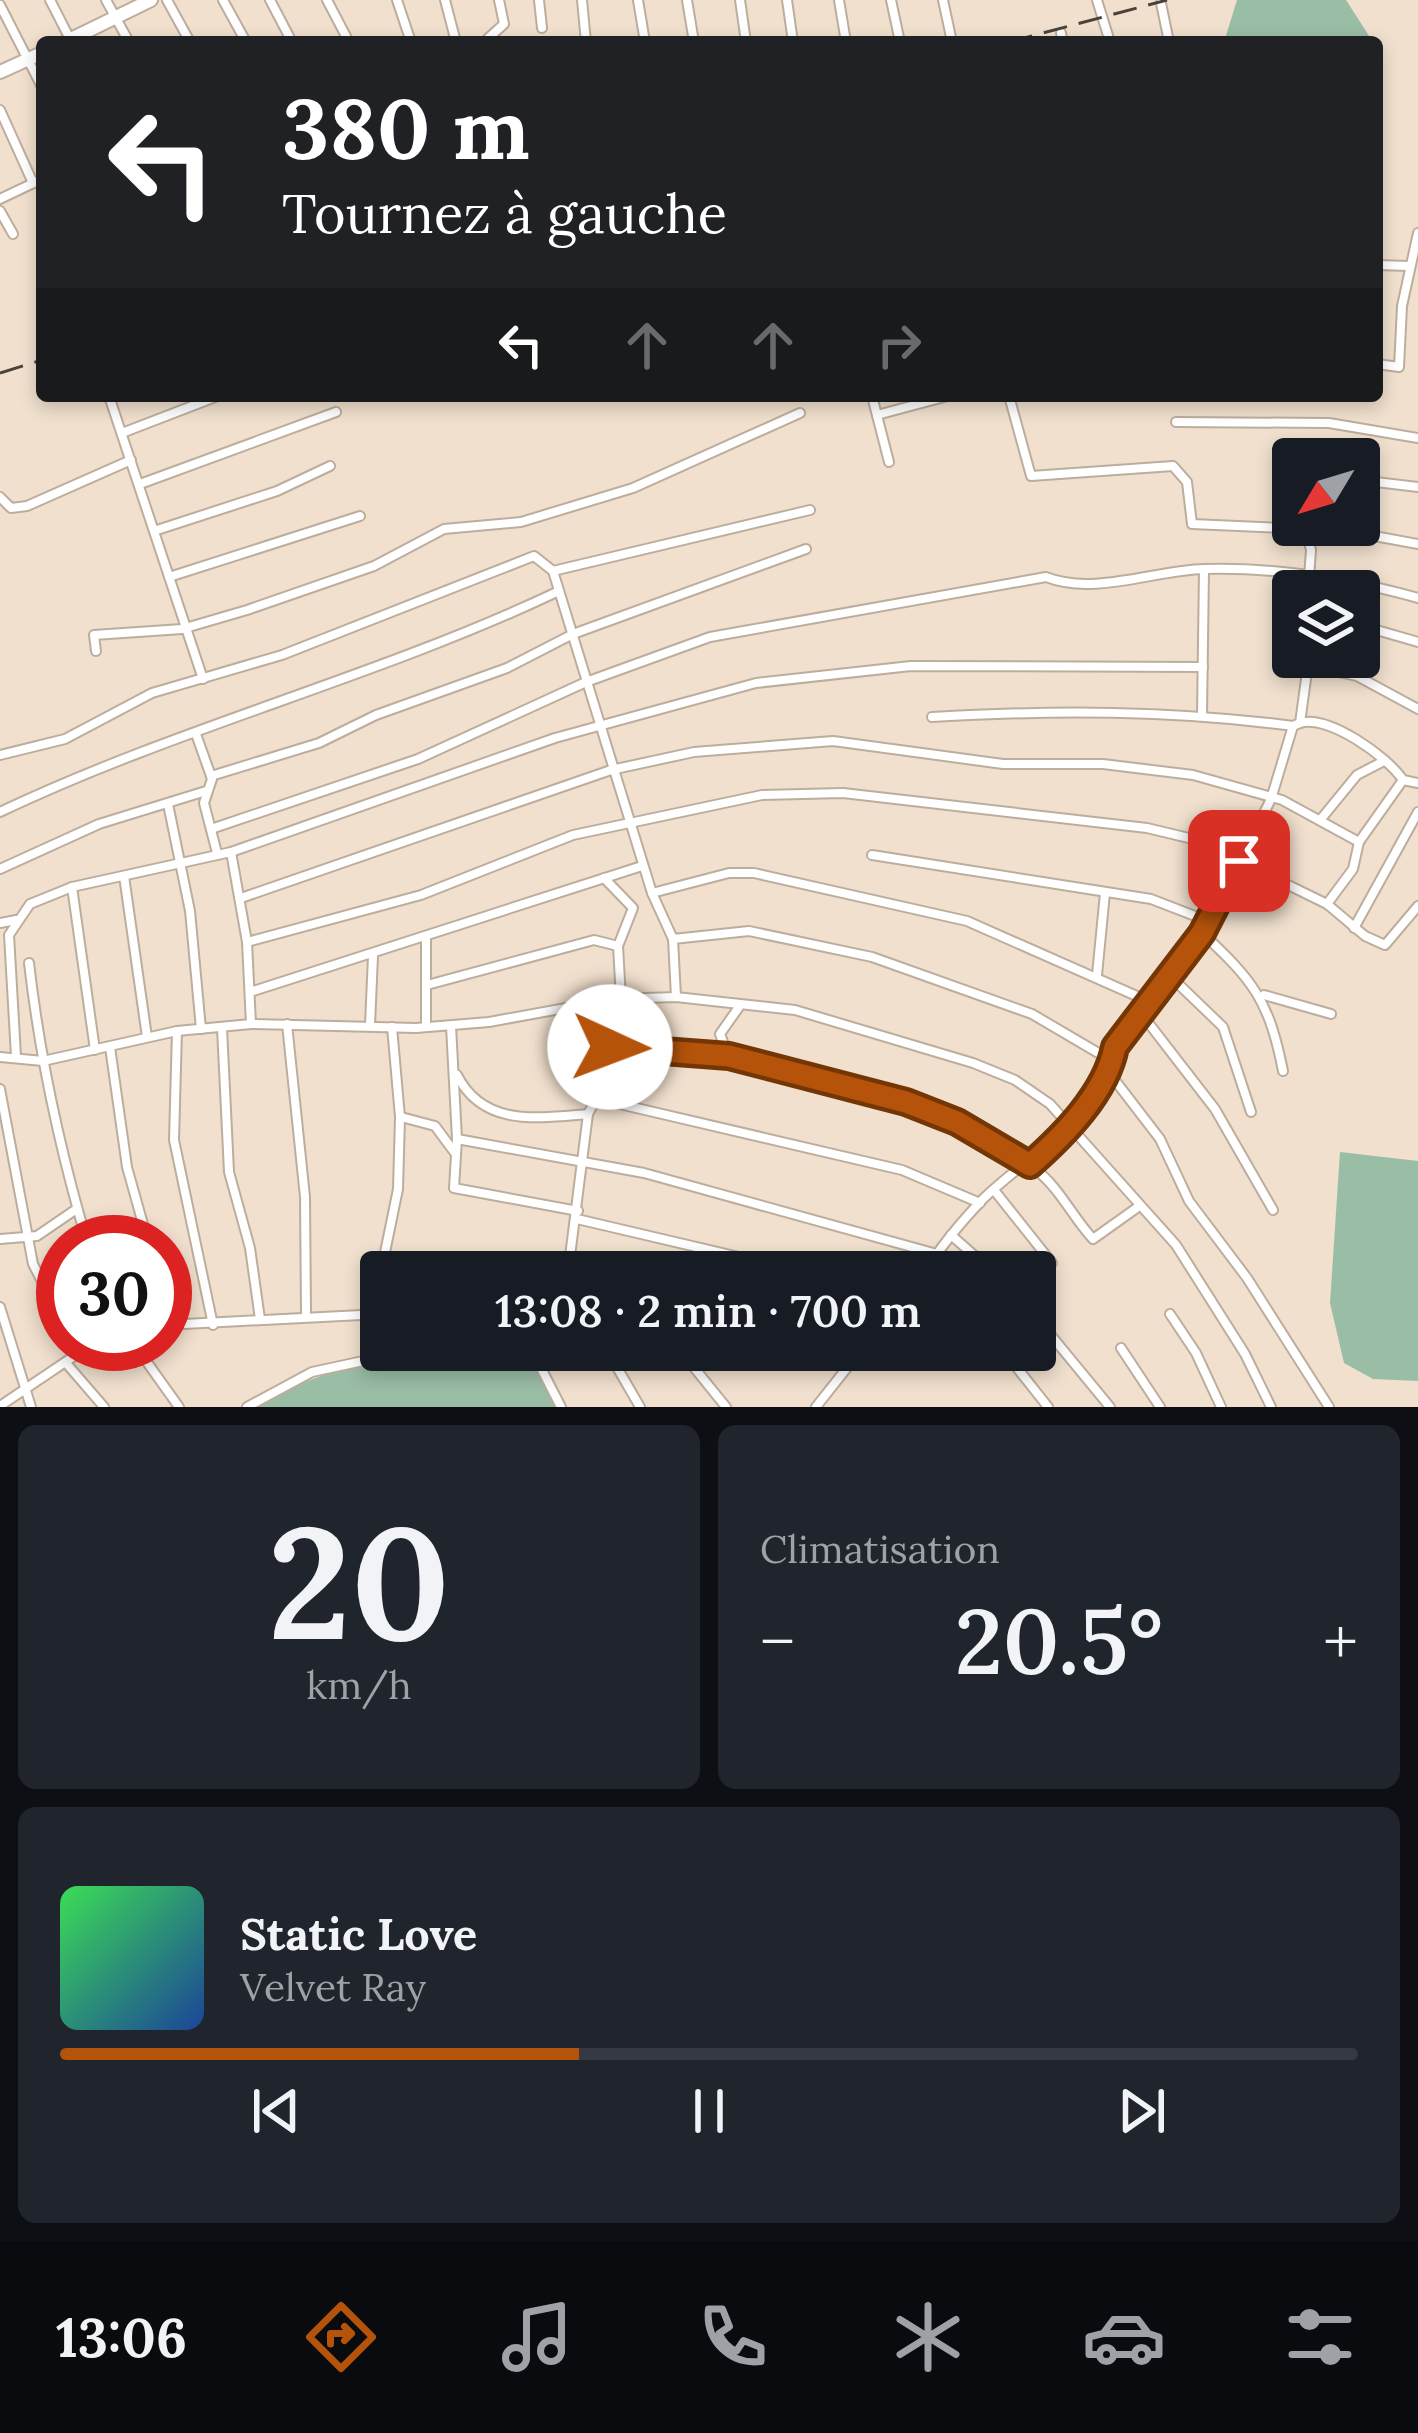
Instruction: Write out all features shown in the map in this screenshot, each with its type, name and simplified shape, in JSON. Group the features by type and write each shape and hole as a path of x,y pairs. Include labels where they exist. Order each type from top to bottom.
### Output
{"street":[{"path":"50,0 67,36"},
{"path":"106,0 127,36"},
{"path":"79,36 151,0"},
{"path":"167,0 187,36"},
{"path":"224,0 243,36"},
{"path":"270,0 289,36"},
{"path":"327,0 346,36"},
{"path":"398,0 409,36"},
{"path":"445,0 455,36"},
{"path":"491,36 504,24 499,0"},
{"path":"539,0 542,28"},
{"path":"582,0 585,36"},
{"path":"638,0 644,36"},
{"path":"687,0 693,36"},
{"path":"740,0 745,36"},
{"path":"787,0 792,36"},
{"path":"838,0 845,36"},
{"path":"891,0 899,36"},
{"path":"943,0 951,36"},
{"path":"1097,0 1108,36"},
{"path":"1161,3 1168,36"},
{"path":"0,5 35,56 0,72"},
{"path":"0,110 36,177"},
{"path":"0,200 36,182"},
{"path":"0,211 14,234"},
{"path":"1383,365 1399,367 1409,266 1418,233"},
{"path":"1383,266 1409,266"},
{"path":"111,402 157,530 182,629 202,679"},
{"path":"122,433 202,402"},
{"path":"874,402 889,462"},
{"path":"877,416 927,402"},
{"path":"1011,402 1031,476 1173,466 1187,482 1192,524 1272,527"},
{"path":"140,484 336,412"},
{"path":"96,651 94,634 182,629 374,566 444,529 520,522 634,488 800,413"},
{"path":"1176,422 1329,423 1418,438"},
{"path":"0,497 11,508 27,506 131,460"},
{"path":"157,530 277,491 330,466"},
{"path":"1380,482 1418,487"},
{"path":"553,571 810,510"},
{"path":"169,577 360,516"},
{"path":"1380,537 1418,544"},
{"path":"211,776 320,742 376,715 507,668 573,634 806,549"},
{"path":"0,754 65,739 145,696 281,655 534,556 553,571 643,866 673,939 676,997"},
{"path":"1202,715 1204,569"},
{"path":"211,829 418,759 586,682 710,637 1046,577 1060,582 1126,580 1204,569 1272,574"},
{"path":"0,812 88,772 559,591"},
{"path":"1380,591 1418,598"},
{"path":"1380,631 1418,642"},
{"path":"16,1056 7,944 18,919 39,899 72,887 232,852 366,800 756,683 985,664 1203,667"},
{"path":"939,1251 980,1203 1071,1127 1115,1047 1202,933 1271,799 1297,725 1307,678"},
{"path":"1361,678 1418,709"},
{"path":"932,718 1070,710 1202,715 1297,725 1309,720 1346,731 1403,779 1418,783"},
{"path":"196,734 211,776 206,791 218,854"},
{"path":"241,898 614,769 694,752 870,743 1003,764 1103,764 1193,775 1237,784 1321,819 1359,842"},
{"path":"1321,819 1370,753"},
{"path":"1357,775 1384,761"},
{"path":"1327,904 1353,869 1359,842 1403,779"},
{"path":"0,869 99,824 206,791"},
{"path":"247,942 421,895 573,835 762,795 843,793 1147,827 1241,856 1327,904 1354,928 1390,944 1418,906"},
{"path":"168,804 180,860 201,1028"},
{"path":"1354,928 1418,812"},
{"path":"232,852 247,942 251,1024"},
{"path":"872,855 1165,902 1208,921"},
{"path":"250,992 643,866"},
{"path":"652,892 716,875 754,873 967,921 1148,1000"},
{"path":"124,876 147,1037"},
{"path":"571,1251 588,1114 598,1099 618,999 618,946 633,908 603,877"},
{"path":"72,887 95,1050"},
{"path":"1097,975 1105,892"},
{"path":"0,923 18,919"},
{"path":"673,939 749,931 887,962 1032,1014 1109,1065 1167,1150 1186,1196 1247,1278 1329,1407"},
{"path":"1202,933 1262,994 1331,1014"},
{"path":"426,938 426,1028"},
{"path":"427,986 594,940 618,946"},
{"path":"370,1025 373,956"},
{"path":"29,963 43,1061 77,1215"},
{"path":"1169,975 1223,1027 1251,1112"},
{"path":"1252,983 1273,1020 1283,1072"},
{"path":"0,1057 43,1061 177,1031 251,1024 451,1026 618,999 676,997 795,1010 973,1063 1034,1090 1187,1262 1271,1407"},
{"path":"729,1056 720,1034 739,1006"},
{"path":"1140,1012 1216,1109 1274,1210"},
{"path":"286,1024 305,1196 306,1314"},
{"path":"451,1026 456,1190 719,1251"},
{"path":"386,1251 397,1202 400,1117 392,1027"},
{"path":"222,1028 229,1172 250,1248 260,1319"},
{"path":"177,1031 174,1139 213,1325"},
{"path":"110,1047 127,1167 140,1215"},
{"path":"610,1047 729,1056 906,1102 957,1122 1030,1165 1094,1239 1138,1207"},
{"path":"454,1069 469,1098 505,1117 588,1114"},
{"path":"0,1089 36,1268"},
{"path":"598,1099 902,1170 980,1203"},
{"path":"400,1117 435,1126 456,1154"},
{"path":"458,1139 583,1161 929,1251"},
{"path":"994,1190 1042,1251"},
{"path":"0,1239 29,1238 75,1210"},
{"path":"951,1235 969,1251"},
{"path":"0,1307 31,1407"},
{"path":"192,1326 306,1314 360,1314"},
{"path":"1170,1314 1196,1353 1221,1407"},
{"path":"1056,1341 1110,1407"},
{"path":"1121,1348 1160,1407"},
{"path":"247,1407 311,1372 406,1355 538,1360 561,1407"},
{"path":"0,1406 54,1371"},
{"path":"73,1371 104,1407"},
{"path":"153,1371 178,1407"},
{"path":"619,1371 640,1407"},
{"path":"697,1371 726,1407"},
{"path":"816,1407 845,1371"},
{"path":"1020,1371 1048,1407"}],"green space":[{"path":"1237,0 1346,0 1369,36 1226,36"},
{"path":"1340,1152 1418,1161 1418,1381 1373,1379 1344,1363 1330,1303"},
{"path":"360,1366 360,1371 543,1371 563,1407 255,1407"}],"railway":[{"path":"1032,36 1167,0"},
{"path":"0,373 36,362"}],"route":[{"path":"610,1047 729,1056 906,1102 957,1122 1030,1165 1071,1127 1112,1061 1115,1047 1202,933 1239,861"}]}
